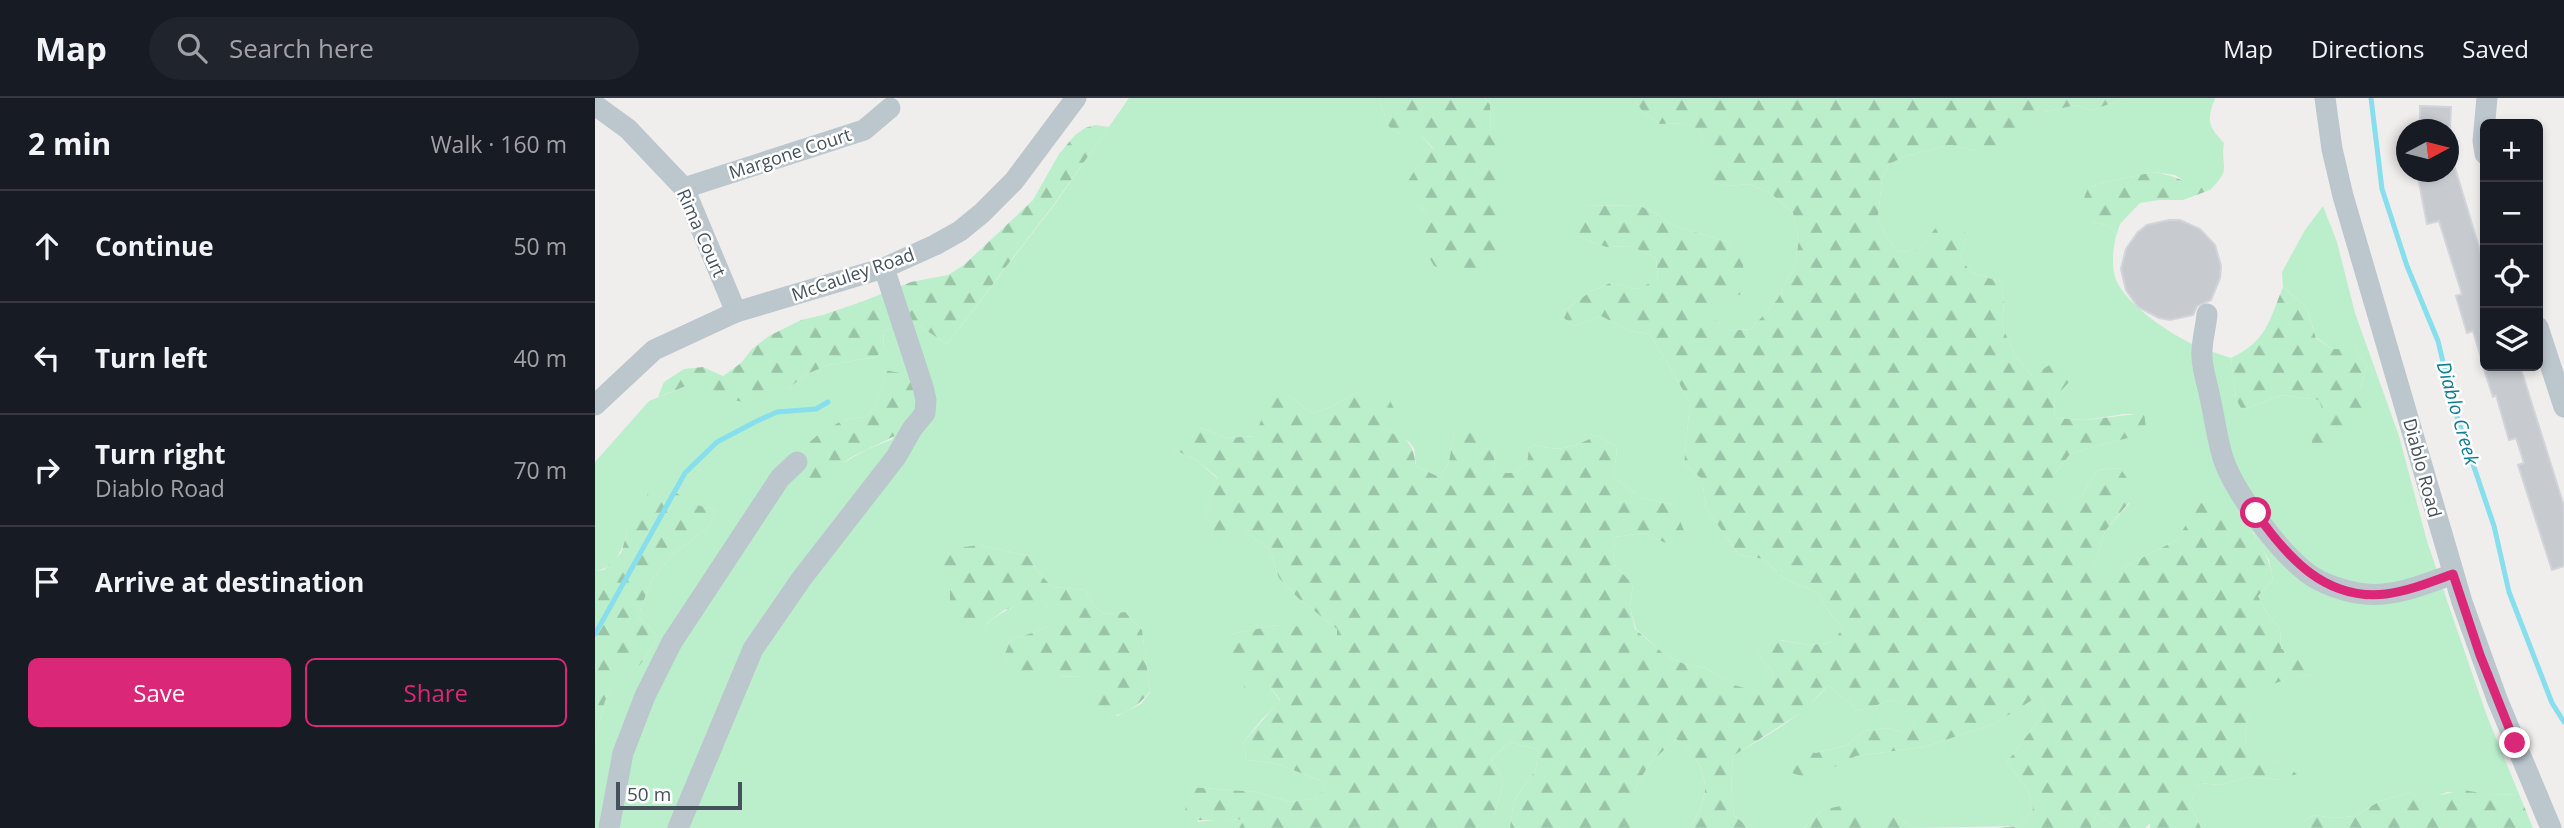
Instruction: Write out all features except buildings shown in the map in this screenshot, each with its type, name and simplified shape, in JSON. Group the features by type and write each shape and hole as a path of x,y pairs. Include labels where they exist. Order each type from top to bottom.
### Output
{"street":[{"name":"McCauley Road","path":"595,405 654,350 736,312 884,268 960,231 1014,181 1076,98"},
{"name":"Diablo Road","path":"2325,98 2332,149 2343,196 2453,574 2489,677 2551,828"},
{"path":"2485,119 2487,98"},
{"name":"Rima Court","path":"595,105 628,129 684,188 736,312"},
{"name":"Margone Court","path":"684,188 864,130 890,108"},
{"path":"678,828 753,649 802,578 896,457 925,413 923,387 884,268"},
{"path":"2207,314 2201,357 2223,458 2232,479 2286,552 2314,577 2348,591 2366,594 2385,594 2416,587 2453,574"},
{"path":"2543,342 2564,407"},
{"path":"609,828 623,753 645,696 672,642 780,478 797,462"}],"green space":[{"path":"1129,98 1378,98 1389,127 1402,135 1421,135 1433,149 1415,170 1417,206 1427,212 1499,150 1491,136 1490,105 1485,98 1633,98 1643,112 1660,124 1686,123 1701,132 1712,183 1728,186 1750,184 1774,196 1793,213 1799,240 1795,264 1777,300 1751,329 1729,331 1708,315 1727,298 1731,243 1671,225 1654,212 1637,205 1583,206 1574,235 1606,247 1631,246 1656,258 1658,280 1638,289 1609,283 1569,307 1564,318 1573,326 1601,316 1630,331 1650,334 1690,402 1684,464 1702,479 1706,508 1739,555 1763,559 1786,580 1817,592 1843,629 1830,643 1809,645 1781,640 1756,652 1774,673 1766,695 1734,685 1706,668 1684,664 1664,654 1636,629 1630,607 1633,584 1613,564 1615,537 1643,533 1668,544 1674,505 1641,498 1614,477 1617,447 1597,435 1567,448 1534,445 1529,448 1527,464 1514,473 1494,473 1495,448 1454,433 1449,462 1439,477 1416,466 1414,448 1409,442 1381,428 1361,390 1331,407 1312,413 1286,394 1256,436 1227,438 1199,427 1173,449 1196,460 1217,478 1206,515 1245,532 1269,549 1279,578 1298,598 1337,629 1337,651 1277,625 1231,634 1224,663 1269,685 1280,701 1243,743 1247,760 1278,764 1326,783 1320,798 1291,802 1256,792 1189,787 1198,822 1244,820 1239,828 595,828 595,742 605,701 618,674 640,665 659,637 638,616 651,581 674,553 710,526 715,509 697,506 679,496 628,530 621,550 613,562 595,571 595,462 649,401 686,386 787,390 805,375 828,365 876,357 884,348 883,331 913,322 947,344 1055,204","holes":["885,371 893,439 843,463 843,420 865,417 877,405","980,545 1028,556 1052,587 1085,590 1093,605 1104,614 1125,612 1142,630 1150,692 1141,704 1117,716 1097,683 1087,676 1042,677 1021,672 1004,656 1011,639 1060,621 1050,609 1040,604 1013,607 982,627 950,623 950,590"]},
{"path":"1378,98 1485,98 1490,105 1491,136 1499,149 1496,264 1465,272 1434,266 1414,231 1427,212 1417,206 1403,189 1433,148 1421,135 1402,135 1389,127"},
{"path":"1633,98 2126,98 2090,111 2076,105 2045,112 1998,147 1975,151 1950,145 1906,156 1889,164 1882,178 1878,217 1885,234 1898,252 1919,250 1940,222 1962,216 1966,238 1960,258 1971,272 2001,282 2004,303 2002,326 2015,355 2032,376 2062,357 2074,377 2055,397 2054,418 2086,420 2144,413 2146,427 2128,438 2071,453 2053,476 2061,500 2081,497 2097,470 2120,468 2137,493 2105,531 2094,566 2106,580 2124,567 2177,540 2198,504 2220,499 2254,535 2266,555 2273,580 2258,596 2280,629 2281,649 2310,649 2314,674 2282,681 2261,692 2250,712 2245,745 2297,774 2281,780 2250,777 2219,785 2200,783 2190,804 2201,828 2150,828 2150,823 2145,828 2116,828 2097,812 2091,828 1996,828 2019,826 2033,809 2028,790 2007,762 2045,712 2040,695 1994,724 1924,747 1856,756 1811,779 1792,773 1788,748 1816,753 1847,745 1864,731 1887,728 1906,733 1915,723 1909,706 1892,700 1859,711 1828,685 1805,710 1733,756 1731,794 1734,815 1749,828 1690,828 1703,802 1704,779 1692,753 1676,739 1649,764 1634,791 1634,828 1510,828 1514,800 1535,771 1539,750 1510,742 1491,759 1504,780 1493,828 1239,828 1244,820 1184,818 1189,787 1256,792 1291,802 1319,798 1326,783 1278,764 1247,760 1243,743 1280,700 1269,685 1245,691 1241,673 1210,650 1231,634 1277,625 1307,627 1337,650 1337,629 1298,598 1279,578 1269,549 1245,532 1217,541 1206,515 1217,477 1196,460 1173,449 1179,426 1199,427 1227,438 1255,436 1273,390 1286,394 1312,413 1331,407 1361,390 1386,392 1396,413 1381,428 1409,444 1416,466 1439,477 1449,462 1454,432 1479,426 1491,432 1495,448 1494,473 1514,473 1527,464 1529,448 1534,445 1567,448 1597,435 1617,447 1614,477 1641,498 1674,505 1684,531 1668,544 1643,533 1615,537 1613,564 1633,584 1630,607 1635,629 1664,654 1684,664 1706,668 1734,685 1766,694 1774,673 1756,652 1753,636 1809,645 1830,643 1843,629 1817,592 1786,580 1763,559 1739,555 1706,508 1702,479 1684,464 1690,402 1650,334 1630,331 1601,316 1573,326 1564,318 1569,307 1590,292 1610,283 1638,289 1658,279 1656,258 1631,246 1606,247 1574,235 1564,223 1583,206 1637,205 1654,212 1671,225 1731,243 1743,265 1746,293 1727,298 1709,315 1729,331 1751,329 1777,300 1795,264 1799,240 1793,213 1774,196 1750,184 1728,186 1711,183 1701,132 1685,123 1660,124 1643,112"},
{"path":"2126,98 2215,98 2210,122 2224,143 2224,168 2221,177 2210,190 2190,185 2175,175 2154,172 2088,188 2092,222 2110,226 2116,236 2113,269 2121,289 2150,318 2174,334 2231,358 2236,399 2242,410 2282,395 2319,400 2338,440 2350,423 2367,366 2354,349 2332,349 2316,337 2306,307 2283,287 2282,272 2305,230 2323,206 2337,242 2355,313 2399,436 2427,541 2487,716 2519,794 2447,792 2433,798 2421,799 2409,793 2380,801 2355,816 2334,818 2314,815 2303,822 2303,828 2201,828 2190,804 2200,783 2219,785 2250,777 2281,780 2296,774 2245,746 2249,712 2260,692 2281,681 2314,674 2281,649 2280,629 2258,596 2273,580 2269,560 2253,532 2185,528 2177,540 2124,567 2106,581 2094,566 2105,531 2129,504 2120,468 2097,470 2081,497 2060,501 2053,476 2071,453 2128,438 2144,414 2086,420 2054,418 2055,397 2032,376 2015,355 2002,326 2004,303 2001,282 1971,272 1960,258 1966,238 1940,223 1919,250 1898,252 1885,234 1878,217 1882,178 1889,164 1906,156 1950,145 1975,151 2045,112 2076,105 2090,111"},
{"path":"1095,125 1109,127 1055,203 947,344 913,322 883,331 884,349 876,357 828,365 805,375 787,390 768,400 744,402 712,396 703,388 686,386 658,397 664,382 684,369 703,367 723,376 769,336 801,320 861,302 911,282 948,275 964,265 1033,200 1059,154 1075,135"},
{"path":"2154,172 2210,190 2183,200 2140,203 2120,224 2116,236 2110,226 2092,222 2080,208 2088,188"},
{"path":"2283,287 2306,307 2316,338 2332,349 2354,349 2367,366 2360,389 2365,407 2338,440 2325,448 2312,443 2309,424 2323,412 2319,400 2282,395 2242,410 2236,399 2231,358 2260,337"},
{"path":"885,370 906,374 916,394 918,408 913,420 892,437 842,464 824,485 804,482 794,469 797,453 819,434 843,420 865,417 877,405"},
{"path":"665,483 688,501 715,509 710,526 674,553 651,581 638,616 659,637 640,665 618,675 605,701 595,742 595,571 604,570 621,553 628,530 648,493"},
{"path":"980,545 1028,556 1052,587 1085,590 1093,605 1104,614 1125,612 1142,630 1150,691 1145,697 1129,710 1101,718 1089,704 1097,683 1079,676 1039,677 1020,672 1004,656 1011,639 1036,632 1059,621 1048,607 1028,603 1004,610 982,627 957,634 950,623 950,590 933,564 947,549"},
{"path":"1828,685 1859,711 1892,700 1910,706 1915,723 1906,733 1887,728 1864,731 1847,745 1816,753 1836,764 1856,756 1924,747 1994,724 2040,694 2045,712 2007,762 2028,790 2033,809 2019,826 1913,828 1900,818 1822,810 1804,828 1749,828 1734,815 1731,794 1733,756 1796,716"},
{"path":"1676,739 1691,752 1704,778 1704,796 1698,813 1690,828 1634,828 1634,791 1649,764"},
{"path":"1510,742 1539,750 1535,771 1514,800 1510,828 1493,828 1504,780 1491,759"},
{"path":"2464,790 2491,795 2519,794 2533,828 2303,828 2303,822 2314,815 2334,818 2355,816 2380,801 2409,793 2422,799"},
{"path":"1845,805 1900,818 1913,828 1804,828 1822,810"},
{"path":"2097,812 2116,828 2091,828"}],"waterway":[{"name":"Diablo Creek","path":"2371,98 2382,189 2407,266 2438,341 2454,408 2494,526 2509,592 2552,703 2564,722"},
{"path":"595,634 685,473 717,442 757,421 777,412 816,409 828,402"}],"route":[{"path":"2256,513 2276,542 2307,573 2348,591 2385,594 2453,574 2480,655 2515,743"}]}
